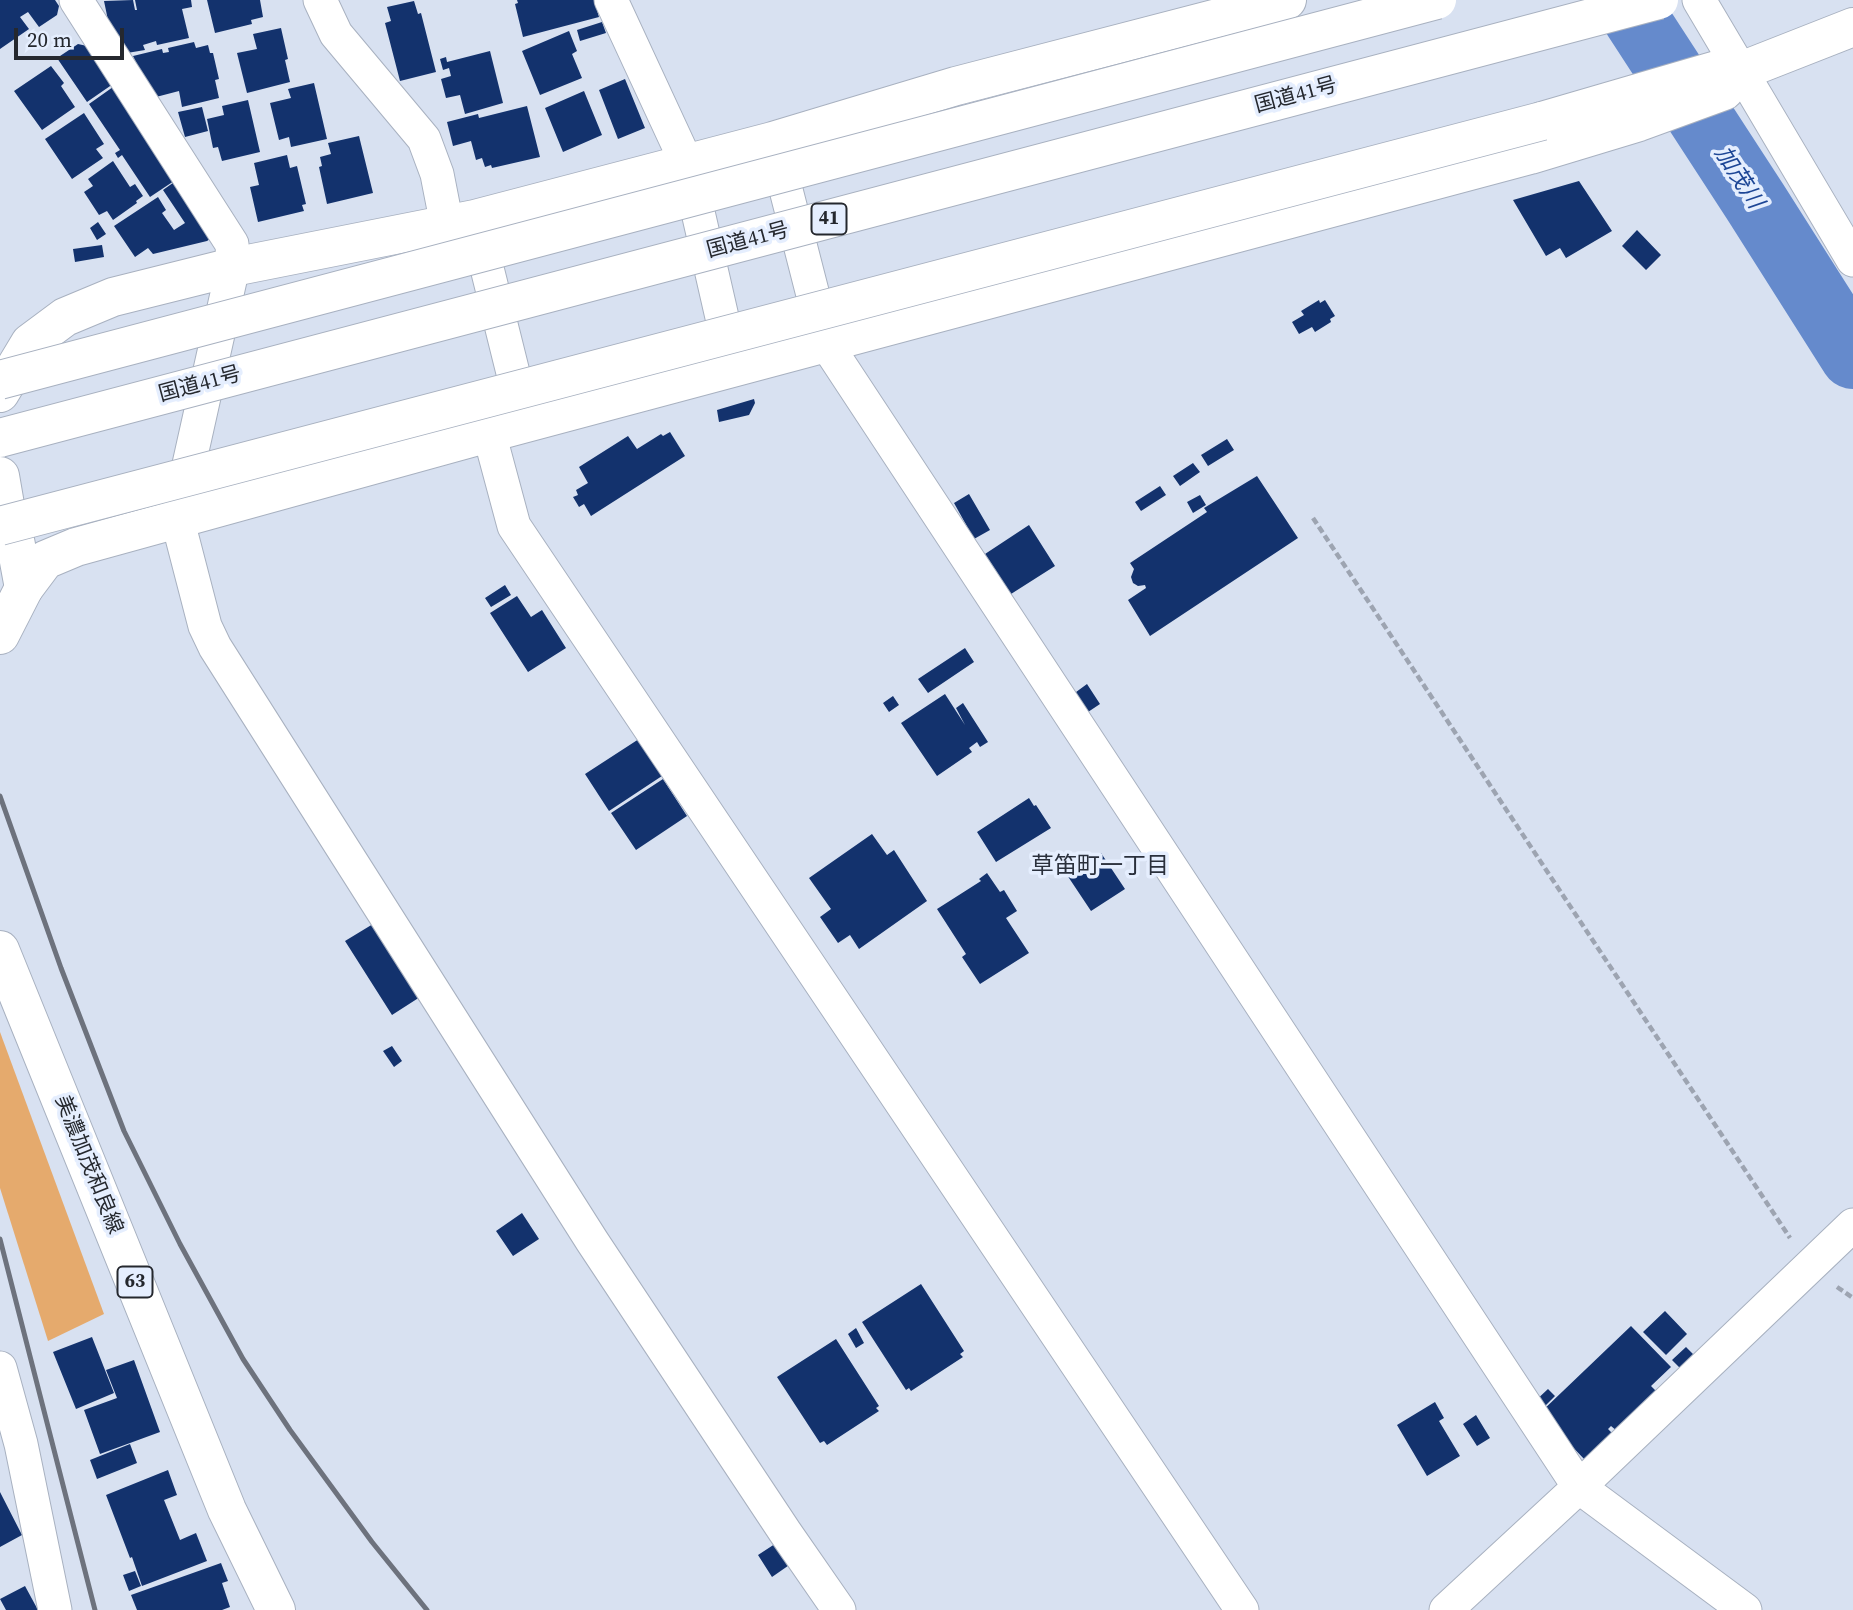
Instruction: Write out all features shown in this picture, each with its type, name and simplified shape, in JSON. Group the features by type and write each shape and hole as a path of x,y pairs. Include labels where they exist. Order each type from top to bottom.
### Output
{"main road":[{"path":"0,393 30,343 65,317 113,297 233,267 461,222 774,141 956,86 1287,0"},
{"path":"0,380 1437,0"},
{"name":"国道41号","path":"0,419 1574,0"},
{"name":"国道41号","path":"0,438 1658,0"},
{"path":"0,635 23,588 45,560 76,547 825,342 1530,155 1633,109 1727,77 1853,27"},
{"path":"0,526 1542,121 1633,109"},
{"path":"0,476 23,588"},
{"name":"美濃加茂和良線","path":"0,950 227,1510 276,1610"}],"street":[{"path":"76,0 232,244 233,267 177,518 205,625 215,647 592,1241 839,1610"},
{"path":"320,0 336,34 424,139 437,174 461,222 526,423"},
{"path":"611,0 687,164 734,368"},
{"path":"1699,0 1727,77 1853,260"},
{"path":"774,141 825,342 1579,1487 1745,1610"},
{"path":"489,433 513,526 1242,1610"},
{"path":"1446,1610 1579,1487 1853,1224"},
{"path":"0,1368 10,1449 55,1610"}],"path":[{"path":"1312,518 1809,1267 1853,1298"}],"shaded area":[{"path":"0,1032 104,1314 48,1341 0,1188"}],"building":[{"path":"0,0 55,0 59,6 57,15 39,27 28,12 20,17 29,29 0,49"},
{"path":"133,0 137,10 135,0 191,0 192,7 182,9 189,38 157,45 156,41 143,45 145,50 127,53 109,25 104,1"},
{"path":"207,0 260,0 263,17 251,20 252,24 215,33"},
{"path":"517,0 594,0 599,17 523,37 515,4 518,3"},
{"path":"414,1 418,14 421,13 436,72 400,81 385,23 391,21 387,7"},
{"path":"602,22 606,33 580,41 577,30"},
{"path":"281,28 290,82 247,93 237,53 257,49 253,34"},
{"path":"569,31 577,51 572,54 582,78 540,95 522,51"},
{"path":"194,42 196,48 208,45 210,53 213,53 219,79 215,80 219,98 182,107 179,91 156,97 133,56 162,49 163,53 169,52 168,48"},
{"path":"78,44 87,46 113,84 87,102 57,58"},
{"path":"490,51 503,103 465,114 460,95 446,98 441,79 451,76 449,68 443,70 440,59 446,57 447,62"},
{"path":"51,66 64,83 61,86 75,107 42,130 14,91"},
{"path":"625,79 645,128 618,139 599,90"},
{"path":"314,83 327,139 291,147 289,137 279,140 270,103 291,98 288,89"},
{"path":"113,87 177,179 150,197 122,155 118,158 115,153 120,150 89,104"},
{"path":"584,91 602,135 563,152 545,108"},
{"path":"248,100 260,152 222,161 218,147 213,148 207,119 224,115 222,106"},
{"path":"527,106 540,157 492,168 491,165 485,167 482,158 476,160 471,141 453,146 447,122 478,114 479,118"},
{"path":"202,107 208,131 185,137 178,112"},
{"path":"84,113 104,144 96,149 103,158 72,179 45,139"},
{"path":"359,136 373,193 327,204 319,167 322,166 320,157 331,154 328,143"},
{"path":"287,155 290,168 297,166 306,204 302,205 304,211 258,222 250,187 259,185 254,163"},
{"path":"113,161 130,187 135,184 143,196 113,220 107,211 99,215 84,192 93,186 88,179"},
{"path":"177,180 214,236 207,241 153,254 148,248 135,257 114,226 158,197 166,210 162,213 174,230 185,223 163,190"},
{"path":"1579,181 1612,231 1566,258 1560,248 1546,256 1513,200"},
{"path":"98,222 106,234 97,240 90,228"},
{"path":"1637,230 1661,255 1646,270 1622,246"},
{"path":"102,245 104,257 75,262 73,249"},
{"path":"1319,300 1320,303 1325,300 1335,316 1330,319 1331,322 1315,332 1312,327 1299,334 1292,322 1304,315 1301,311"},
{"path":"754,399 755,403 749,415 719,422 717,410"},
{"path":"670,432 685,456 591,516 584,504 579,507 573,497 578,495 576,490 588,483 579,467 628,436 637,449 661,434 663,436"},
{"path":"1227,439 1234,450 1208,466 1201,455"},
{"path":"1193,463 1200,472 1180,486 1173,476"},
{"path":"1257,476 1298,538 1150,636 1128,600 1146,588 1145,585 1138,586 1133,583 1131,577 1134,569 1130,563 1207,512 1204,508"},
{"path":"1160,486 1166,495 1141,511 1135,502"},
{"path":"969,494 990,530 974,539 954,503"},
{"path":"1200,495 1206,505 1193,513 1187,502"},
{"path":"1029,525 1055,566 1011,594 985,554"},
{"path":"505,585 511,595 491,607 485,598"},
{"path":"517,596 531,617 542,610 566,648 528,672 490,613"},
{"path":"965,648 974,662 928,693 918,679"},
{"path":"1087,684 1100,704 1085,714 1072,695"},
{"path":"945,694 965,725 956,708 963,703 988,742 980,747 977,742 969,748 972,752 937,776 901,723"},
{"path":"893,696 899,705 889,712 883,703"},
{"path":"642,737 665,774 609,811 585,774"},
{"path":"663,779 687,816 636,850 611,813"},
{"path":"1029,798 1051,828 996,862 977,832"},
{"path":"872,834 887,855 894,850 927,901 859,949 850,935 838,943 820,917 831,909 809,878"},
{"path":"1101,853 1125,889 1091,911 1067,875"},
{"path":"987,873 1000,892 1004,890 1017,911 1006,918 1029,953 980,984 962,957 966,954 937,909 981,881 979,879"},
{"path":"373,924 420,997 392,1015 345,941"},
{"path":"392,1046 402,1061 394,1067 383,1051"},
{"path":"522,1213 539,1239 513,1256 496,1231"},
{"path":"921,1284 964,1351 960,1354 963,1357 911,1391 909,1388 906,1390 862,1322"},
{"path":"1665,1311 1687,1334 1666,1355 1643,1332"},
{"path":"1631,1326 1671,1367 1651,1386 1657,1392 1617,1431 1611,1426 1608,1429 1613,1434 1586,1461 1540,1413"},
{"path":"856,1328 864,1343 856,1348 848,1334"},
{"path":"92,1337 114,1393 76,1409 53,1352"},
{"path":"836,1339 879,1406 876,1408 879,1411 827,1445 824,1441 820,1443 777,1377"},
{"path":"1686,1347 1696,1357 1682,1370 1672,1360"},
{"path":"134,1360 160,1432 100,1454 84,1410 117,1398 106,1370"},
{"path":"1548,1389 1555,1396 1541,1410 1533,1403"},
{"path":"1435,1402 1444,1418 1439,1421 1460,1456 1427,1476 1397,1425"},
{"path":"1476,1415 1490,1438 1477,1446 1463,1424"},
{"path":"130,1444 137,1463 97,1479 90,1460"},
{"path":"168,1470 177,1495 164,1500 180,1540 196,1533 207,1561 142,1586 106,1495"},
{"path":"0,1492 22,1535 0,1547"},
{"path":"781,1540 795,1561 772,1577 758,1555"},
{"path":"221,1563 228,1581 222,1583 230,1607 222,1610 137,1610 131,1595"},
{"path":"135,1571 141,1586 129,1591 123,1575"},
{"path":"25,1586 38,1610 6,1610 0,1599"}],"waterway":[{"name":"加茂川","path":"1624,0 1853,356"}],"railway":[{"path":"0,796 61,968 124,1131 180,1244 243,1359 290,1430 372,1542 427,1610"},
{"path":"0,1239 95,1610"}],"district":[{"name":"草笛町一丁目","path":"1100,867"}]}
